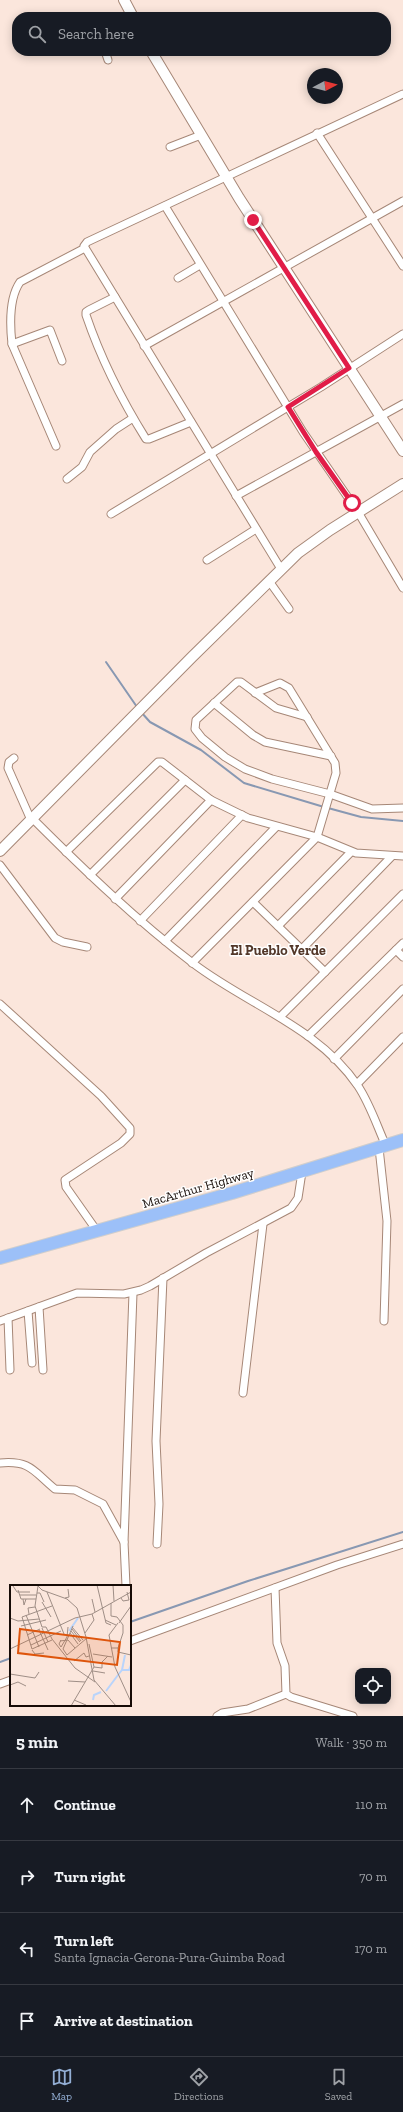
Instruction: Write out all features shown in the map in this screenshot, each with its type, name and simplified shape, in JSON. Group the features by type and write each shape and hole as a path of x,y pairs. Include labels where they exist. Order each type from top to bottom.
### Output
{"highway":[{"name":"MacArthur Highway","path":"0,1258 302,1172 403,1140"}],"main road":[{"path":"124,0 130,12"},
{"path":"154,56 226,177 349,368 382,416 403,451"},
{"path":"0,851 281,569 312,542 403,484"}],"street":[{"path":"107,56 108,60"},
{"path":"56,446 12,344 11,328 13,302 20,282 85,248 88,242 317,133 403,94"},
{"path":"317,133 371,219 403,266"},
{"path":"170,147 201,136"},
{"path":"144,346 223,304 403,201"},
{"path":"165,206 223,304 316,452 358,512 403,588"},
{"path":"85,248 281,569"},
{"path":"178,278 200,265"},
{"path":"115,297 89,310 86,312 86,315 109,375 133,418 146,439 149,440 191,422"},
{"path":"12,344 46,330 50,330 62,361"},
{"path":"111,514 288,407 403,334"},
{"path":"236,496 403,404"},
{"path":"67,479 82,467 90,452 116,429 133,418"},
{"path":"207,560 256,528"},
{"path":"269,581 289,609"},
{"path":"307,717 276,708 241,682 237,682 196,720 195,729 202,738 225,757 245,769 262,776 372,809 403,808"},
{"path":"192,963 317,837 336,770 331,756 289,688 285,685 277,684 255,693"},
{"path":"214,703 253,735 265,742 331,756"},
{"path":"14,758 9,762 8,768 32,819 115,899 192,963 308,1036 334,1059 356,1084 382,1147 387,1221 384,1321"},
{"path":"66,852 156,763 162,762 211,800 242,815 276,827 317,837 351,852 403,856"},
{"path":"90,875 185,780"},
{"path":"115,899 211,800"},
{"path":"140,921 242,815"},
{"path":"165,941 276,827"},
{"path":"278,926 351,852"},
{"path":"301,950 392,856"},
{"path":"0,865 55,938 63,942 87,947"},
{"path":"280,1017 403,894"},
{"path":"253,902 324,972"},
{"path":"308,1036 403,943"},
{"path":"396,950 403,957"},
{"path":"334,1059 403,989"},
{"path":"0,1004 96,1091 130,1128 130,1134 121,1143 66,1180 66,1187 97,1231"},
{"path":"356,1084 403,1037"},
{"path":"0,1321 76,1293 133,1293 163,1278 206,1253 264,1224 296,1204 302,1172"},
{"path":"243,1393 264,1224"},
{"path":"157,1544 159,1504 156,1441 163,1278"},
{"path":"126,1585 124,1542 133,1293"},
{"path":"39,1307 43,1370"},
{"path":"28,1311 32,1363"},
{"path":"8,1318 10,1370"},
{"path":"0,1463 27,1466 41,1474 55,1488 75,1490 103,1504 124,1542"},
{"path":"131,1641 275,1588 403,1544"},
{"path":"275,1588 277,1643 285,1666 286,1694"},
{"path":"0,1684 10,1680"},
{"path":"217,1716 222,1713 248,1710 286,1694"},
{"path":"286,1694 291,1697 353,1716"}],"waterway":[{"path":"106,662 137,707"},
{"path":"141,712 150,722 201,750 244,783 324,807"},
{"path":"328,808 361,817 403,821"},
{"path":"131,1622 248,1581 403,1532"},
{"path":"0,1662 10,1658"}],"district":[{"name":"El Pueblo Verde","path":"278,950"}],"route":[{"path":"253,220 349,368 288,407 316,452 352,503"}]}
